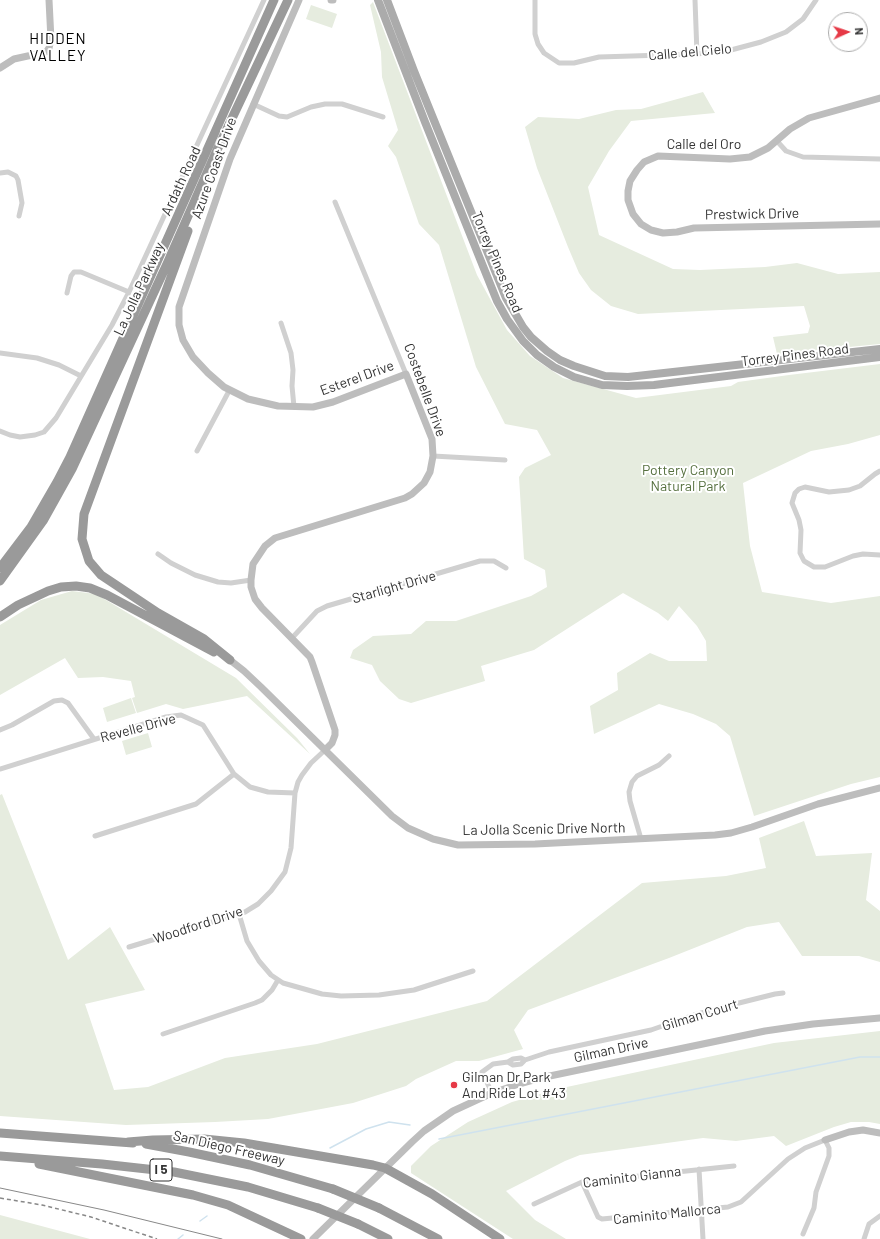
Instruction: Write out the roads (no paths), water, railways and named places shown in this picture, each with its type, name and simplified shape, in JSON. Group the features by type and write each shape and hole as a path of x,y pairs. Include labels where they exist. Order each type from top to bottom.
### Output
{"highway":[{"name":"La Jolla Parkway","path":"0,568 31,527 70,457 190,191 273,0"},
{"name":"La Jolla Parkway","path":"0,581 43,521 72,468 288,0"},
{"path":"213,161 84,514 82,539 89,561 101,574 158,613 204,639 230,660"},
{"path":"0,617 48,591 61,587 76,586 90,588 107,595 230,660"},
{"name":"San Diego Freeway","path":"0,1132 128,1142 189,1152 250,1165 333,1189 379,1208 438,1239"},
{"path":"128,1142 204,1139 244,1143 385,1168 432,1194 500,1239"},
{"name":"I 5","path":"0,1156 94,1163 174,1172 248,1188 318,1208 358,1224 388,1239"},
{"path":"0,1159 46,1165 193,1195 228,1205 301,1239"}],"main road":[{"name":"Torrey Pines Road","path":"378,0 497,301 507,319 537,355 554,367 574,378 602,385 627,386 654,385 880,358"},
{"name":"Torrey Pines Road","path":"386,0 506,298 522,327 531,338 547,351 560,360 574,366 606,376 628,377 880,349"}],"street":[{"path":"0,68 14,59 46,52 49,48 51,40 49,0"},
{"name":"Ardath Road","path":"0,431 20,437 35,435 44,432 56,418 112,325 129,292 264,0"},
{"name":"Azure Coast Drive","path":"180,332 178,325 180,307 230,159 299,0"},
{"name":"Calle del Cielo","path":"535,0 535,34 538,44 544,53 559,63 574,63 599,57 697,54 731,50 761,42 786,32 802,19 816,0"},
{"path":"695,0 697,54"},
{"name":"Calle del Oro","path":"633,214 628,200 630,182 644,162 658,156 730,159 750,157 768,148 790,129 809,118 880,98"},
{"path":"253,104 279,116 287,117 311,107 325,104 342,104 384,117"},
{"path":"776,140 786,151 803,158 880,159"},
{"path":"0,173 8,172 16,176 18,180 22,203 19,216"},
{"name":"Costebelle Drive","path":"251,580 254,564 258,554 275,538 405,498 424,483 430,472 433,456 432,439 335,202"},
{"name":"Prestwick Drive","path":"633,214 641,224 651,230 663,233 694,228 880,224"},
{"path":"67,293 71,276 74,272 81,272 129,292"},
{"path":"281,322 290,353 293,370 292,386 294,407"},
{"name":"Esterel Drive","path":"180,332 193,357 208,374 229,391 248,399 278,406 313,407 333,402 406,374"},
{"path":"0,353 37,358 59,365 81,376"},
{"path":"197,451 229,391"},
{"path":"433,456 505,460"},
{"path":"880,471 860,486 849,490 829,492 805,487 795,493 792,503 799,520 801,530 800,553 804,561 814,567 826,567 853,556 863,554 880,555"},
{"path":"158,554 171,563 195,575 218,582 231,583 251,580 255,600 292,638 312,662 335,730 332,743 325,750"},
{"name":"Starlight Drive","path":"292,638 317,611 327,606 480,561 494,562 506,568"},
{"name":"La Jolla Scenic Drive North","path":"230,660 244,671 392,816 408,828 433,839 458,845 534,844 731,833 818,804 878,790"},
{"path":"0,730 12,725 54,701 62,700 68,703 94,739"},
{"name":"Revelle Drive","path":"0,769 166,717 181,715 203,724 234,774 250,787 268,792 295,793"},
{"name":"Woodford Drive","path":"129,947 239,914 258,904 271,891 285,872 291,848 295,793 298,782 311,763 325,750"},
{"path":"641,839 630,801 629,792 632,782 637,776 659,764 669,756"},
{"path":"95,836 196,804 234,774"},
{"path":"239,914 247,941 259,961 271,975 283,983 322,994 341,996 379,995 414,990 473,971"},
{"path":"162,1034 262,1000 272,990 278,980"},
{"name":"Gilman Court","path":"492,1093 482,1072 493,1064 508,1062 513,1065 517,1065 521,1064 525,1060 549,1052 651,1030 694,1015 783,993"},
{"name":"Gilman Drive","path":"313,1239 412,1142 436,1123 470,1102 492,1093 545,1077 765,1031 813,1024 880,1018"},
{"path":"803,1234 814,1208 816,1192 829,1156 829,1148 825,1140 849,1132 863,1130 880,1133"},
{"name":"Caminito Mallorca","path":"582,1182 598,1217 602,1219 728,1208 741,1202 788,1160 805,1148 825,1140"},
{"name":"Caminito Gianna","path":"534,1204 582,1182 734,1166"},
{"path":"699,1169 703,1239"},
{"path":"864,1239 869,1224 880,1216"}],"waterway":[{"path":"439,1139 860,1057 880,1057"},
{"path":"330,1148 366,1129 389,1122 410,1125"},
{"path":"200,1221 207,1216"},
{"path":"178,1239 183,1235"}],"tram line":[{"path":"0,1188 104,1210 222,1239"}],"railway":[{"path":"0,1198 42,1205 91,1217 157,1239"}],"place":[{"name":"Gilman Dr Park And Ride Lot #43","path":"454,1085"}],"district":[{"name":"HIDDEN VALLEY","path":"58,48"}],"park label":[{"name":"Pottery Canyon Natural Park","path":"688,478"}]}
